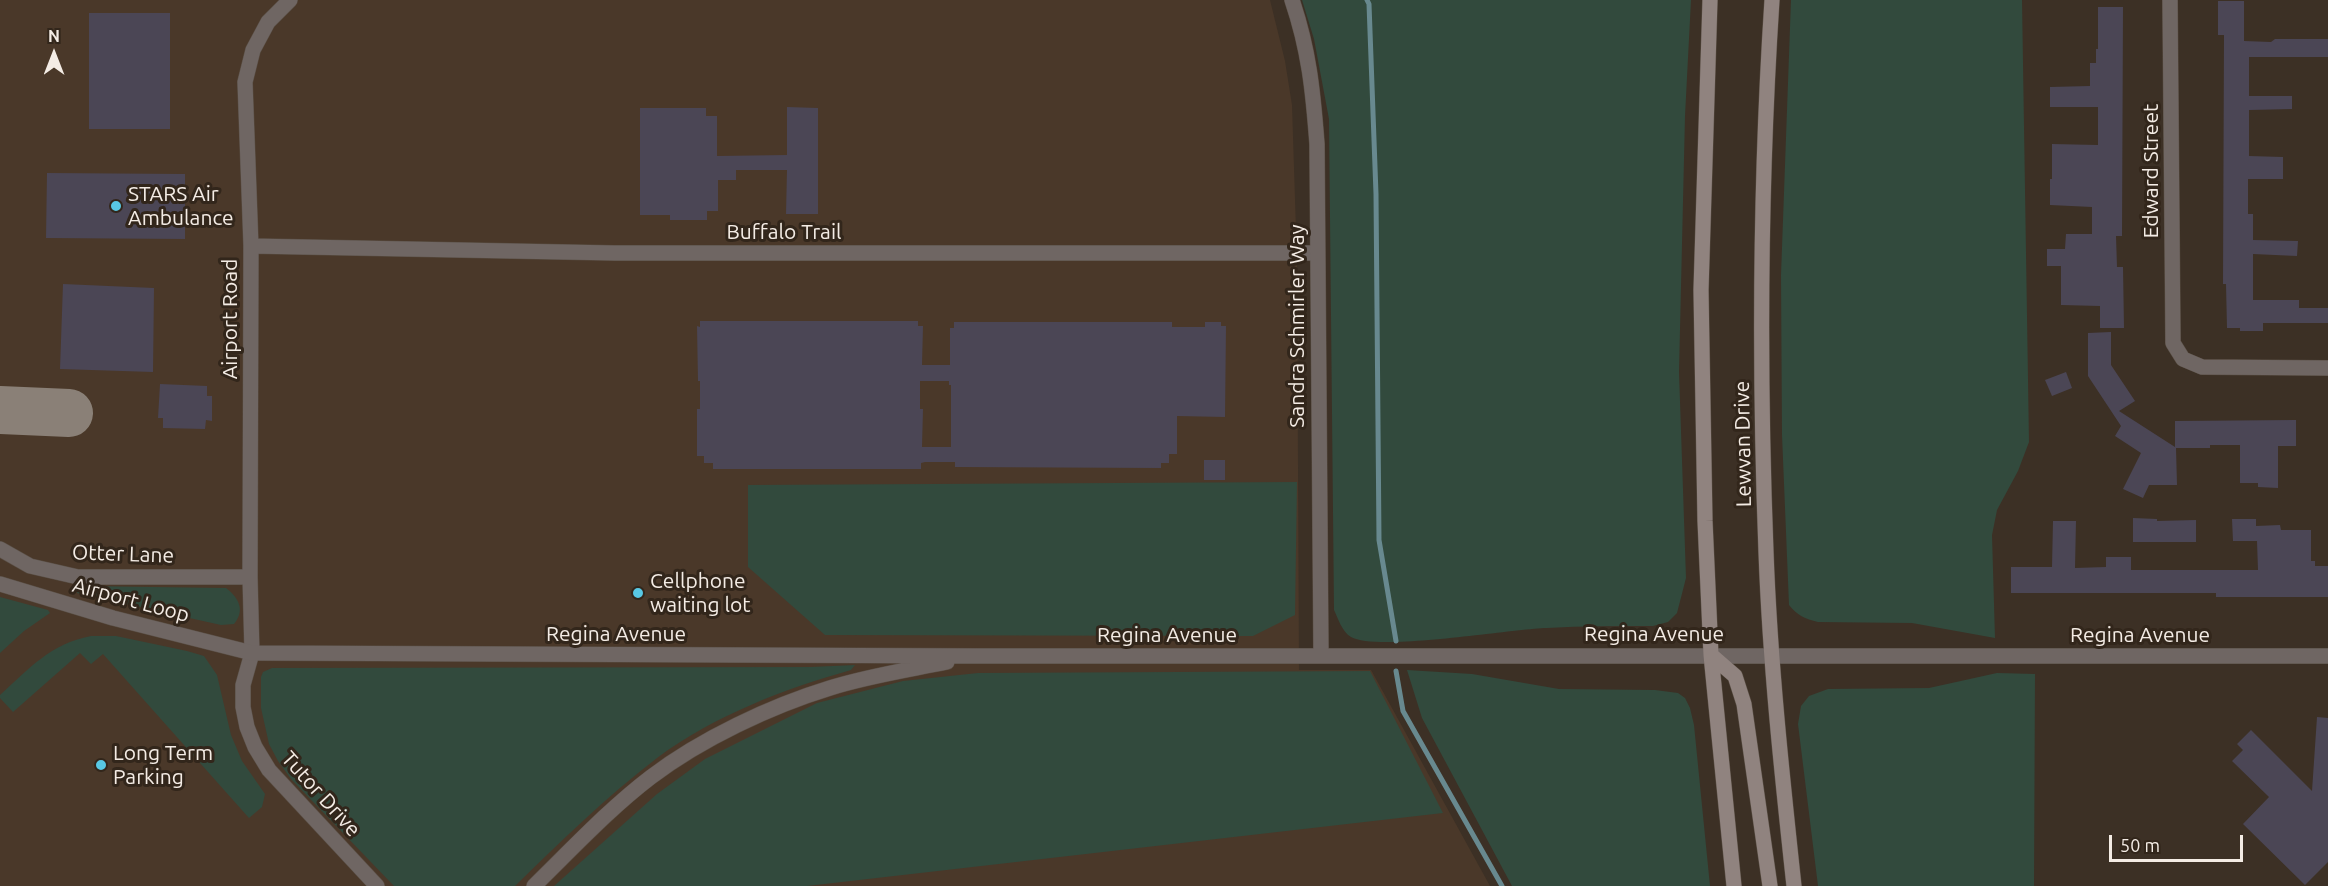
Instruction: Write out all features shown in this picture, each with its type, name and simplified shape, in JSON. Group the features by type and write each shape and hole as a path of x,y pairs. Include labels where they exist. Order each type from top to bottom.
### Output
{"main road":[{"name":"Lewvan Drive","path":"1710,0 1701,302 1706,521 1711,655 1734,886"},
{"name":"Lewvan Drive","path":"1772,0 1763,215 1763,441 1772,655 1794,886"},
{"path":"1711,655 1735,676 1744,704 1770,886"}],"street":[{"name":"Airport Road","path":"252,653 250,577 251,246 245,82 253,50 268,22 290,0"},
{"name":"Sandra Schmirler Way","path":"1292,0 1304,38 1317,144 1321,655"},
{"name":"Edward Street","path":"2170,0 2173,342 2183,359 2202,367 2328,368"},
{"name":"Buffalo Trail","path":"251,246 615,254 1317,254"},
{"name":"Otter Lane","path":"0,549 30,566 78,577 250,577"},
{"name":"Airport Loop","path":"0,584 113,618 252,653"},
{"name":"Regina Avenue","path":"252,653 979,656 2328,656"},
{"name":"Tutor Drive","path":"252,653 243,685 243,706 247,727 255,747 269,770 377,886"},
{"name":"Regina Avenue","path":"534,886 616,807 651,777 685,753 734,727 830,688 883,674 979,656"}],"shaded area":[{"path":"0,0 1270,0 1285,61 1292,105 1297,262 1299,670 1371,670 1490,886 0,886"}],"green space":[{"path":"1302,0 1691,0 1685,116 1679,372 1686,578 1677,613 1668,622 1653,626 1529,629 1388,642 1366,641 1351,637 1343,628 1334,610 1329,119 1314,39"},
{"path":"1791,0 2022,0 2029,442 2018,471 1997,510 1992,535 1995,638 1912,623 1818,622 1802,616 1789,605 1782,435 1781,275"},
{"path":"1297,482 1295,615 1253,636 825,635 748,567 748,485"},
{"path":"79,586 226,588 237,600 240,614 234,624 221,625 77,593"},
{"path":"0,597 48,610 50,613 24,631 0,653"},
{"path":"91,636 116,636 204,656 217,675 231,735 242,761 265,794 262,807 249,818 103,654 91,664 80,653 13,712 0,698 0,695 41,658 64,645"},
{"path":"855,665 851,670 750,705 679,743 638,773 602,804 515,886 394,886 291,779 269,744 261,708 261,677 263,672 272,668"},
{"path":"1407,670 1472,674 1559,689 1655,690 1678,693 1685,698 1690,708 1694,725 1710,886 1512,886 1422,718"},
{"path":"1370,671 1443,813 807,886 554,886 657,794 705,759 817,703 903,681 978,673"},
{"path":"1997,673 2035,674 2034,886 1818,886 1798,724 1801,706 1809,696 1828,689 1929,688"}],"building":[{"path":"2218,1 2244,1 2244,41 2328,39 2328,57 2249,57 2249,96 2292,96 2292,109 2249,110 2249,156 2283,157 2283,179 2248,179 2248,214 2253,214 2253,240 2298,241 2297,256 2253,254 2253,300 2299,300 2299,308 2328,308 2328,323 2263,323 2263,331 2240,331 2240,328 2227,328 2226,284 2223,284 2224,35 2218,35"},
{"path":"2098,7 2123,7 2122,236 2116,236 2117,267 2123,267 2124,328 2100,328 2100,306 2061,305 2061,266 2047,266 2047,249 2065,249 2066,234 2092,234 2092,207 2050,205 2050,179 2052,179 2052,144 2098,145 2098,107 2050,107 2050,87 2090,86 2090,63 2096,63 2096,49 2098,49"},
{"path":"89,13 170,13 170,129 89,129"},
{"path":"787,107 818,108 818,214 786,214 787,170 736,170 736,180 718,180 718,211 707,211 707,220 670,220 670,215 640,215 640,108 706,108 706,116 717,116 717,156 787,155"},
{"name":"STARS Air Ambulance","path":"47,173 185,174 185,239 46,238"},
{"path":"63,284 154,288 153,372 60,369"},
{"path":"700,321 918,321 918,326 923,326 922,365 950,365 950,328 954,328 954,322 1172,322 1172,327 1205,327 1205,322 1221,322 1221,326 1226,326 1225,417 1177,416 1177,454 1169,454 1169,463 1161,463 1161,468 955,467 955,462 925,462 921,463 921,469 713,469 713,463 704,463 704,456 697,456 697,409 700,409 700,381 698,381 697,326 700,327","holes":["920,381 949,381 951,385 951,447 922,447 923,409 920,409"]},
{"path":"2111,332 2111,365 2135,401 2119,411 2175,447 2175,421 2296,420 2296,446 2278,446 2278,488 2258,487 2258,483 2240,483 2240,445 2210,445 2210,448 2176,448 2177,485 2149,485 2143,498 2123,489 2141,453 2115,436 2121,426 2088,376 2088,333"},
{"path":"2066,372 2072,388 2052,396 2045,380"},
{"path":"160,384 207,386 207,396 212,396 212,421 206,420 205,429 163,428 163,418 158,418"},
{"path":"1204,460 1225,460 1225,480 1204,480"},
{"path":"2133,518 2157,519 2157,521 2196,520 2196,542 2133,542"},
{"path":"2232,519 2256,519 2256,526 2280,525 2281,530 2311,530 2311,561 2315,561 2315,566 2328,566 2328,597 2216,597 2216,593 2011,593 2011,567 2052,567 2053,521 2076,521 2075,568 2106,567 2106,557 2131,557 2131,570 2258,570 2257,541 2233,541"},
{"path":"2317,717 2328,718 2328,862 2305,885 2243,824 2269,797 2232,761 2243,750 2237,744 2251,730 2312,791"}],"waterway":[{"path":"1367,0 1369,4 1376,194 1379,540 1396,641"},
{"path":"1396,671 1403,711 1502,886"}],"taxiway":[{"path":"0,410 69,413"}],"place":[{"name":"STARS Air Ambulance","path":"116,206"},
{"name":"Cellphone waiting lot","path":"638,593"},
{"name":"Long Term Parking","path":"101,765"}]}
